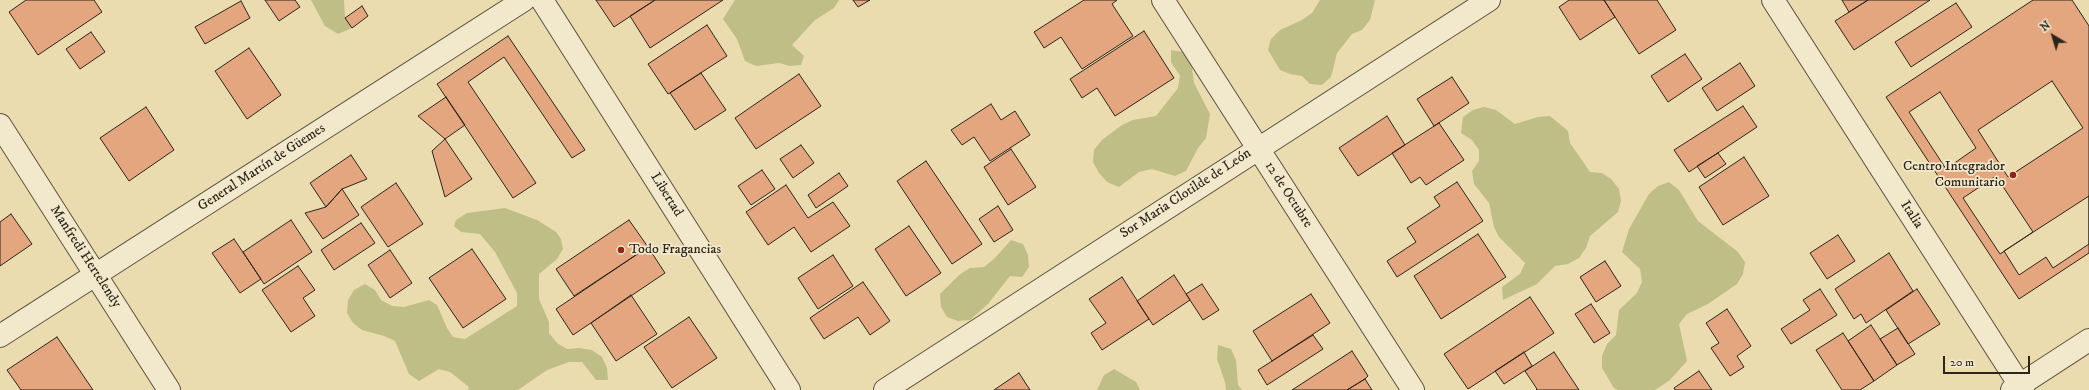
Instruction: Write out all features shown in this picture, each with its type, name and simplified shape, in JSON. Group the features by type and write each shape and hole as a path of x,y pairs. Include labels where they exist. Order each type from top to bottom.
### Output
{"street":[{"name":"General Martín de Güemes","path":"0,336 524,0"},
{"name":"Libertad","path":"542,0 789,390"},
{"name":"12 de Octubre","path":"1164,0 1413,390"},
{"name":"Sor Maria Clotilde de León","path":"885,390 1489,0"},
{"name":"Italia","path":"1773,0 2019,388"},
{"name":"Manfredi Hertelendy","path":"0,125 169,390"},
{"path":"2019,388 2089,340"}],"green space":[{"path":"311,0 344,0 345,17 352,28 338,34 325,26"},
{"path":"735,0 839,0 834,8 815,20 792,45 804,56 801,65 790,66 779,63 756,66 745,61 737,39 723,19"},
{"path":"1320,0 1375,0 1370,20 1362,30 1352,34 1337,53 1331,77 1322,85 1310,84 1302,76 1290,74 1280,70 1268,50 1271,39 1280,30 1302,20 1312,13"},
{"path":"1171,50 1183,52 1191,60 1194,83 1210,114 1206,138 1198,148 1186,171 1175,176 1152,169 1139,172 1119,187 1107,182 1099,173 1093,162 1094,150 1102,140 1122,125 1133,120 1156,116 1178,88 1180,76 1171,62"},
{"path":"1484,107 1496,110 1515,124 1538,117 1550,116 1568,131 1570,143 1590,172 1602,173 1611,179 1619,189 1621,201 1618,212 1590,236 1586,248 1579,258 1568,264 1555,266 1537,284 1503,300 1502,287 1520,274 1525,263 1499,237 1494,227 1489,203 1474,184 1472,171 1479,161 1479,150 1472,140 1461,133 1463,117 1473,110"},
{"path":"1669,182 1679,190 1698,221 1738,252 1745,262 1743,274 1737,284 1708,304 1687,314 1679,324 1687,361 1670,380 1655,390 1618,390 1614,388 1602,368 1602,356 1607,344 1616,335 1619,310 1637,293 1642,282 1640,269 1622,252 1629,229 1649,194 1658,186"},
{"path":"505,208 537,220 556,232 561,239 563,249 557,259 539,274 539,299 549,322 549,333 557,343 567,349 579,348 592,350 602,357 607,368 608,380 596,380 582,362 569,362 547,370 518,390 468,390 469,387 450,372 439,369 419,381 409,374 395,341 384,336 362,330 353,323 347,313 348,300 354,290 365,284 375,290 381,300 392,306 404,307 429,300 437,305 447,328 453,337 465,339 517,306 517,293 495,252 480,234 461,232 454,226 456,220 467,213"},
{"path":"1011,240 1023,244 1028,255 1029,267 1022,277 1010,276 988,304 970,320 958,321 947,317 941,307 940,294 959,275 970,268 984,267 994,259"},
{"path":"1218,345 1231,349 1236,360 1238,385 1242,390 1226,390 1225,382 1217,359"},
{"path":"1114,369 1136,382 1140,390 1097,390 1104,375"}],"building":[{"path":"26,0 94,0 102,12 38,55 9,12"},
{"path":"265,0 295,0 300,7 279,21"},
{"path":"596,0 655,0 614,27"},
{"path":"655,0 723,0 650,48 630,16"},
{"path":"853,0 870,0 858,7"},
{"path":"1084,0 1117,0 1112,4 1133,36 1082,69 1061,37 1044,48 1034,32"},
{"path":"1569,0 1604,0 1615,17 1580,40 1559,7"},
{"path":"1604,0 1657,0 1676,30 1639,54"},
{"path":"1842,0 1868,0 1849,12"},
{"path":"1868,0 1930,0 1854,50 1835,21"},
{"name":"Centro Integrador Comunitario","path":"2033,0 2072,0 2089,26 2089,253 2019,299 1886,97"},
{"path":"241,1 250,18 205,44 195,27"},
{"path":"1956,3 1972,27 1911,67 1895,42"},
{"path":"362,6 368,16 352,28 345,18"},
{"path":"707,25 727,56 668,94 648,64"},
{"path":"1144,31 1174,78 1115,116 1097,88 1082,98 1070,79"},
{"path":"91,32 105,52 80,69 66,49"},
{"path":"508,36 585,150 572,158 504,57 468,82 536,183 513,198 437,84"},
{"path":"249,48 281,95 247,119 215,71"},
{"path":"1685,54 1702,79 1668,102 1651,76"},
{"path":"1740,63 1755,86 1717,111 1702,88"},
{"path":"701,73 726,110 695,130 670,93"},
{"path":"799,74 821,106 756,149 735,118"},
{"path":"1452,77 1469,103 1434,126 1417,99"},
{"path":"2052,81 2083,128 2008,177 1978,130"},
{"path":"1940,92 1976,148 1946,169 1909,112"},
{"path":"446,97 465,125 445,139 418,116"},
{"path":"991,104 1001,120 1015,111 1030,135 990,161 974,137 962,145 951,130"},
{"path":"1743,106 1757,127 1689,172 1674,150"},
{"path":"146,107 174,150 129,181 100,138"},
{"path":"1387,116 1405,145 1358,176 1339,148"},
{"path":"1439,123 1464,160 1426,185 1420,177 1411,183 1392,153"},
{"path":"445,139 472,179 445,197 432,151"},
{"path":"801,145 814,163 793,178 780,159"},
{"path":"1011,149 1036,187 1008,205 984,167"},
{"path":"1718,153 1726,164 1705,178 1697,166"},
{"path":"351,155 367,179 342,189 326,207 310,183"},
{"path":"1744,157 1769,196 1723,225 1699,187"},
{"path":"926,161 982,244 952,264 897,181"},
{"path":"762,170 775,189 751,205 738,186"},
{"path":"839,173 848,186 816,208 808,195"},
{"path":"1996,176 2033,232 2000,254 1963,198"},
{"path":"1457,182 1483,221 1397,277 1387,261 1416,242 1407,228 1440,206 1434,197"},
{"path":"396,183 423,224 388,247 361,207"},
{"path":"786,185 808,218 833,202 850,226 811,252 794,227 768,245 746,212"},
{"path":"342,189 359,215 323,239 305,213 326,207"},
{"path":"2089,196 2089,244 2053,268 2046,257 2019,275 2004,251"},
{"path":"998,206 1013,230 994,242 979,219"},
{"path":"11,214 32,244 0,266 0,222"},
{"path":"291,220 312,252 264,284 243,252"},
{"path":"629,220 648,247 574,296 556,269"},
{"path":"361,223 375,243 334,270 321,250"},
{"path":"909,226 941,273 906,296 875,249"},
{"path":"1478,234 1506,277 1441,319 1414,276"},
{"path":"1838,235 1855,261 1827,279 1810,253"},
{"path":"234,239 261,279 240,293 212,253"},
{"path":"648,247 665,273 573,335 556,309"},
{"path":"472,249 506,299 463,328 429,278"},
{"path":"390,250 412,283 390,298 368,265"},
{"path":"1889,253 1913,291 1866,323 1861,314 1854,319 1835,289"},
{"path":"833,255 853,286 818,309 798,278"},
{"path":"1605,261 1621,286 1596,302 1580,277"},
{"path":"298,266 315,290 303,298 315,316 291,332 262,290"},
{"path":"1174,275 1190,300 1153,325 1137,301"},
{"path":"1122,277 1149,319 1102,350 1091,333 1106,323 1089,299"},
{"path":"863,282 890,321 870,335 858,317 824,339 810,318"},
{"path":"1202,284 1219,310 1203,320 1186,294"},
{"path":"1820,289 1837,315 1791,344 1781,329 1810,310 1803,300"},
{"path":"1917,289 1940,324 1908,344 1886,310"},
{"path":"1311,294 1330,323 1272,361 1253,331"},
{"path":"631,295 657,334 616,361 591,323"},
{"path":"1530,297 1554,333 1468,389 1444,354"},
{"path":"1591,304 1610,333 1594,343 1575,314"},
{"path":"1727,309 1751,346 1737,356 1744,367 1730,376 1711,348 1719,343 1706,323"},
{"path":"689,317 717,358 672,388 644,347"},
{"path":"1871,325 1897,365 1874,381 1848,341"},
{"path":"1898,328 1915,354 1897,365 1880,339"},
{"path":"1843,333 1874,381 1860,390 1842,390 1816,350"},
{"path":"1313,335 1323,349 1267,385 1258,370"},
{"path":"57,337 93,390 21,390 7,370"},
{"path":"1352,351 1368,376 1365,379 1347,390 1292,390"},
{"path":"1524,352 1532,366 1504,384 1495,371"},
{"path":"1554,352 1579,390 1536,390 1537,389 1525,371"},
{"path":"1699,371 1712,390 1675,390 1674,388"},
{"path":"1019,373 1030,390 994,390"},
{"path":"1365,379 1372,390 1347,390"}],"place":[{"name":"Centro Integrador Comunitario","path":"2013,175"},
{"name":"Todo Fragancias","path":"621,250"}]}
